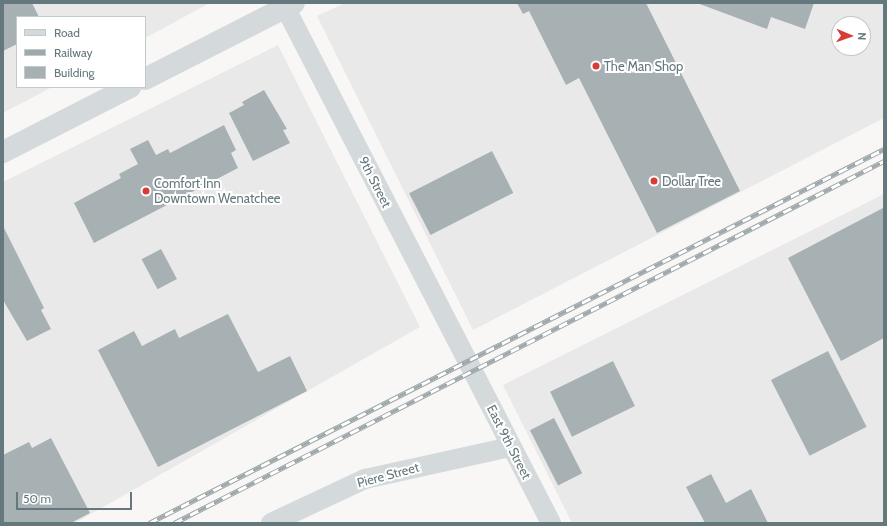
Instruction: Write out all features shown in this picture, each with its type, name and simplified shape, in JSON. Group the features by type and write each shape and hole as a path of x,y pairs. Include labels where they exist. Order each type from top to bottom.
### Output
{"main road":[{"path":"146,78 288,5"},
{"path":"3,152 128,88"}],"street":[{"name":"9th Street","path":"288,5 467,361"},
{"name":"East 9th Street","path":"467,361 551,523"},
{"name":"Piere Street","path":"271,523 365,479 512,447"}],"shaded area":[{"path":"3,3 210,3 146,37 146,16 16,16 16,88 50,88 3,113"},
{"path":"345,3 884,3 884,118 473,330 317,16"},
{"path":"278,45 420,327 75,523 3,523 3,182"},
{"path":"884,194 884,523 572,523 503,385"}],"building":[{"path":"3,3 32,3 38,16 16,16 16,44 3,51"},
{"path":"517,3 646,3 740,191 657,233 579,78 566,85 529,11 523,14"},
{"path":"697,3 814,3 805,29 771,17 767,29"},
{"path":"264,90 287,129 283,130 290,143 253,161 229,113 244,105 242,102"},
{"name":"Comfort Inn Downtown Wenatchee","path":"224,125 236,150 231,153 238,168 94,243 74,203 121,178 119,174 138,164 130,149 148,140 156,155 168,149 170,153"},
{"path":"492,151 513,193 430,235 409,193"},
{"path":"883,208 884,338 841,361 788,258"},
{"path":"3,226 44,308 41,310 51,329 27,341 3,300"},
{"path":"161,249 177,279 158,289 142,259"},
{"path":"228,314 258,372 290,356 307,391 158,467 98,350 134,331 142,346 175,329 179,338"},
{"path":"828,351 867,427 810,456 771,380"},
{"path":"613,361 635,406 572,437 550,392"},
{"path":"554,418 582,473 558,486 530,430"},
{"path":"51,438 90,513 71,523 3,523 3,455 29,442 32,448"},
{"path":"711,474 726,503 751,489 768,523 705,523 686,487"}],"railway":[{"path":"149,523 884,149"},
{"path":"174,523 884,161"}],"place":[{"name":"The Man Shop","path":"596,66"},
{"name":"Dollar Tree","path":"654,181"},
{"name":"Comfort Inn Downtown Wenatchee","path":"146,191"}]}
